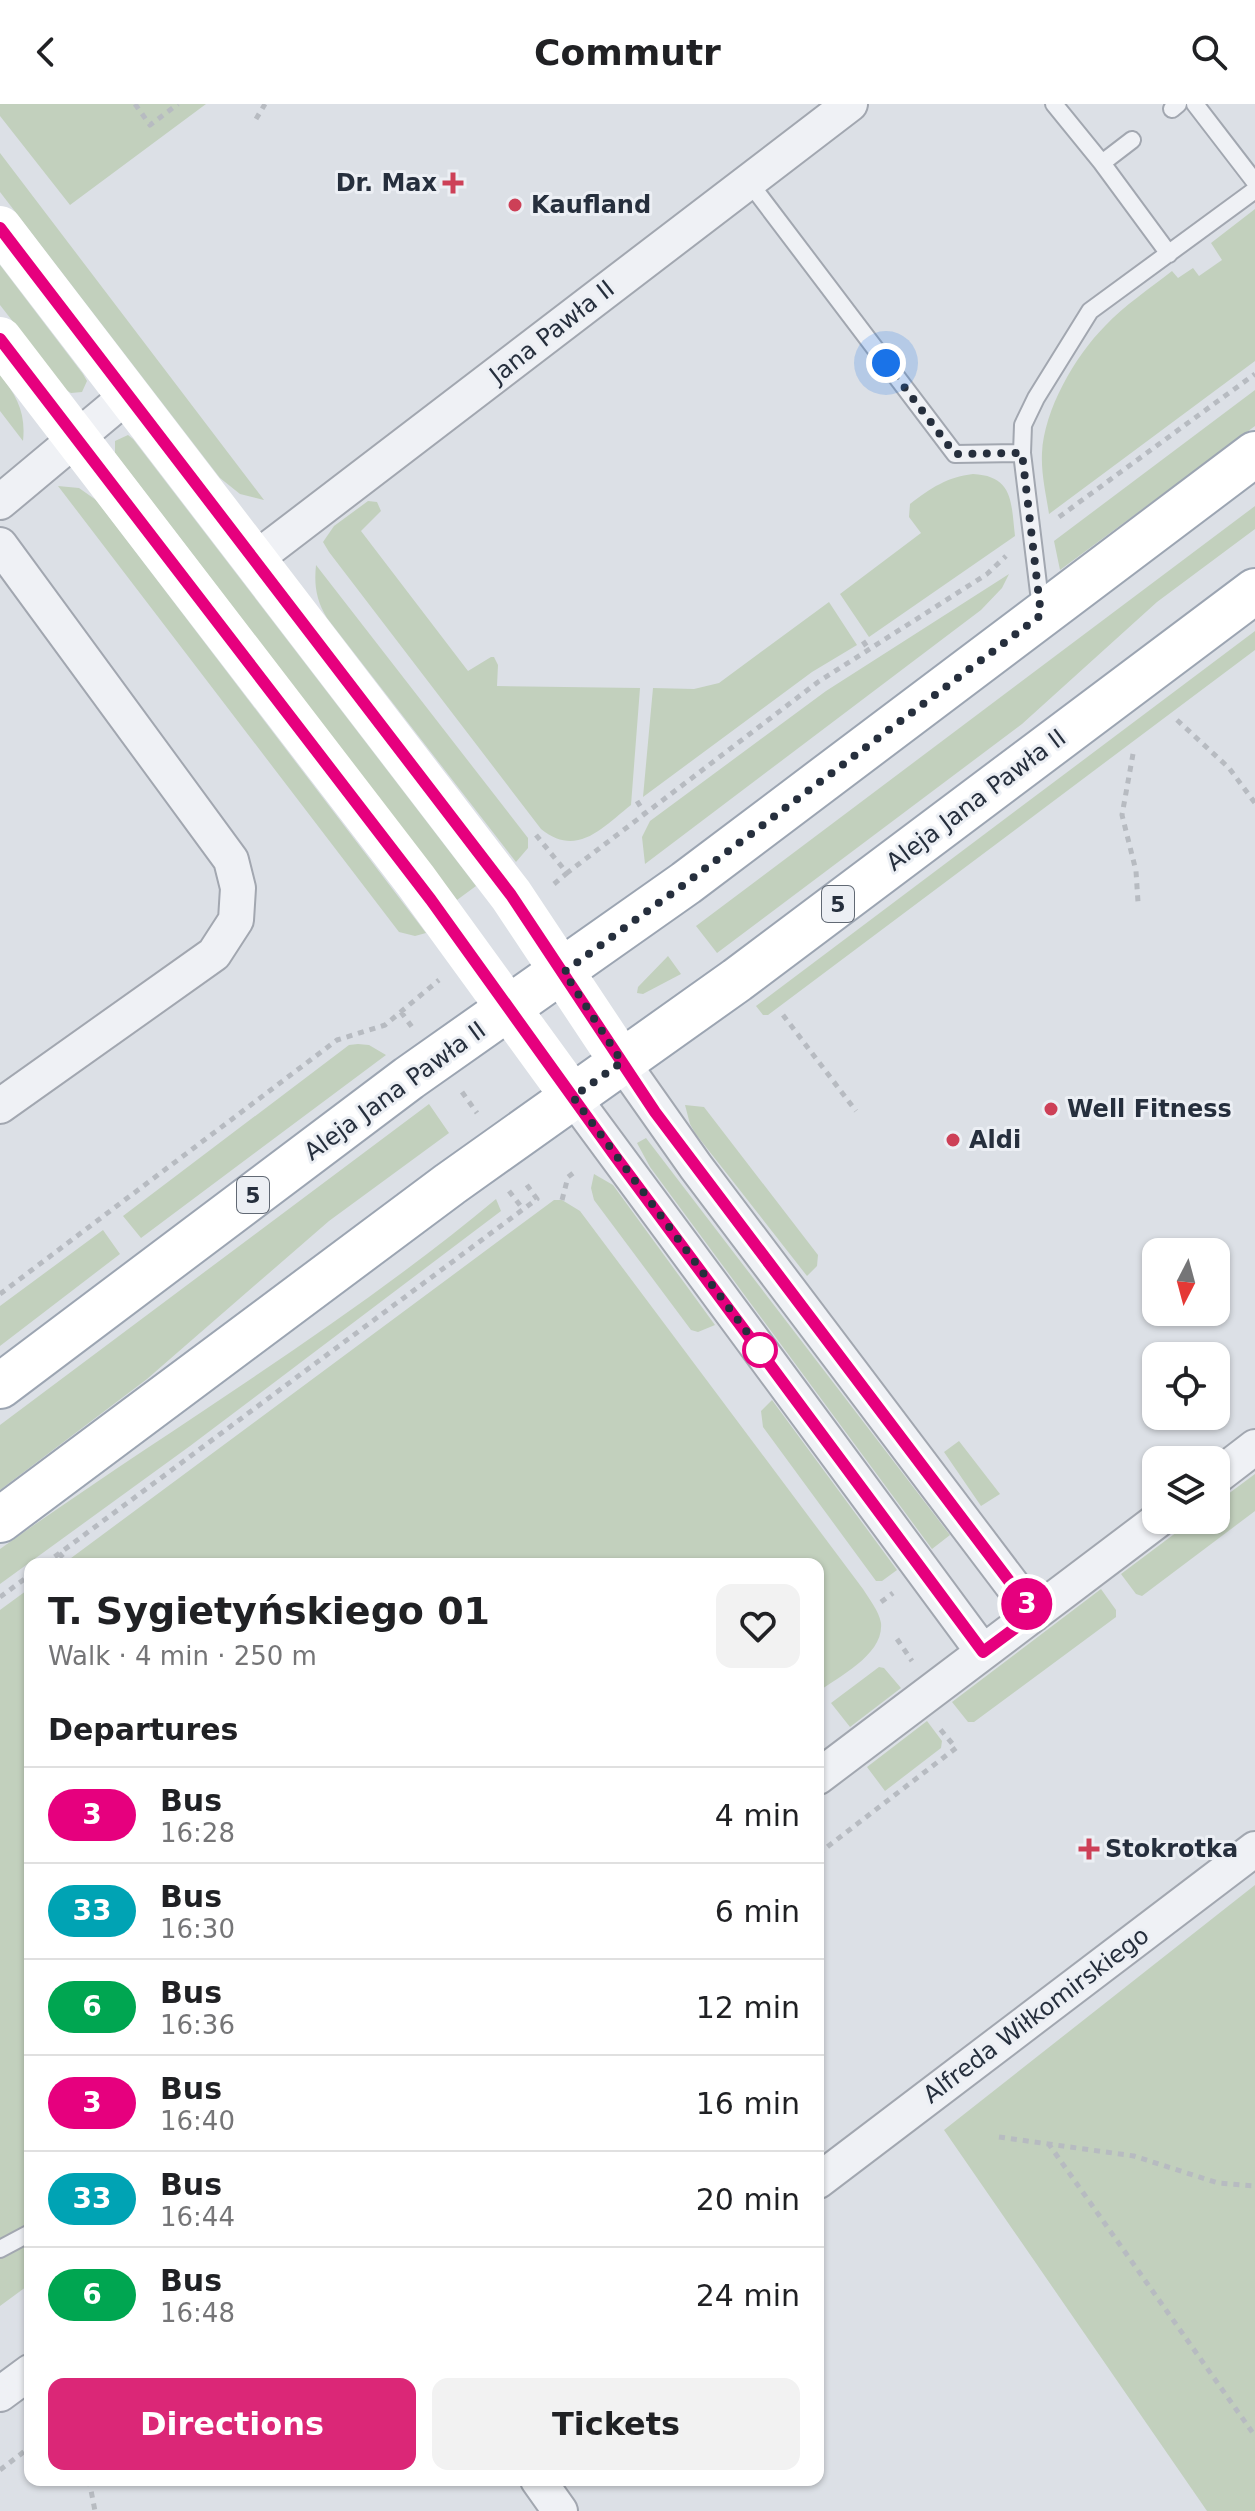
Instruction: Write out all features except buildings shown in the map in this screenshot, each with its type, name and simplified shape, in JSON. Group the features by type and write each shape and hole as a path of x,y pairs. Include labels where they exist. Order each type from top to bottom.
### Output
{"main road":[{"path":"0,228 511,895 622,1062"},
{"path":"0,339 416,881 573,1097"},
{"name":"Aleja Jana Pawła II","path":"0,1386 409,1078 564,972 784,810 1255,454"},
{"name":"Aleja Jana Pawła II","path":"0,1520 437,1193 737,980 1255,591"}],"street":[{"name":"Jana Pawła II","path":"254,560 850,104"},
{"path":"0,502 128,395"},
{"path":"0,545 231,860 238,888 236,920 214,954 3,1098"},
{"path":"622,1062 696,1167 1034,1614"},
{"path":"573,1097 983,1652"},
{"path":"1230,1466 1255,1447"},
{"path":"824,1772 1142,1532"},
{"name":"Alfreda Wiłkomirskiego","path":"824,2176 1255,1849"},
{"path":"0,2394 24,2376"},
{"path":"542,2486 560,2511"}],"lane":[{"path":"1054,104 1169,254"},
{"path":"1195,104 1255,182"},
{"path":"1102,163 1132,140"},
{"path":"749,182 955,454 1022,453"},
{"path":"1041,615 1022,453 1023,425 1029,411 1090,311 1255,190"},
{"path":"0,2249 24,2236"}],"path":[{"path":"135,104 150,125 178,104"},
{"path":"256,119 265,104"},
{"path":"1051,523 1255,374"},
{"path":"548,889 644,812 818,682 987,574 1016,548"},
{"path":"987,574 999,570"},
{"path":"863,641 869,650"},
{"path":"1177,720 1229,768 1255,803"},
{"path":"1133,754 1122,815 1136,871 1138,902"},
{"path":"637,801 644,812"},
{"path":"536,835 567,873"},
{"path":"0,1294 337,1040 385,1025 435,983"},
{"path":"401,1012 415,1030"},
{"path":"783,1015 856,1111"},
{"path":"385,1025 392,1034"},
{"path":"459,1089 473,1108"},
{"path":"562,1200 568,1177 577,1170"},
{"path":"53,1558 537,1199 523,1179"},
{"path":"509,1190 523,1209"},
{"path":"59,1553 63,1558"},
{"path":"0,1597 24,1579"},
{"path":"897,1639 919,1671"},
{"path":"824,1849 956,1748"},
{"path":"999,2137 1134,2156 1218,2183 1255,2186"},
{"path":"1048,2143 1255,2436"},
{"path":"0,2470 24,2452"},
{"path":"90,2486 95,2511"}],"green space":[{"path":"0,104 206,104 70,205 0,116"},
{"path":"0,153 264,500 240,494 220,478 0,192"},
{"path":"1255,209 1255,361 1049,514 1042,469 1044,436 1055,402 1072,368 1113,318 1172,271 1178,278 1193,268 1199,276 1222,260 1211,243"},
{"path":"0,265 83,374 87,381 82,392 66,390 0,305"},
{"path":"0,375 19,405 23,441 0,411"},
{"path":"1255,390 1255,426 1060,570 1054,541"},
{"path":"128,435 476,886 457,900 115,453 115,441"},
{"path":"973,474 996,480 1008,493 1015,536 869,637 840,594 921,533 909,517 910,504 940,484"},
{"path":"58,486 79,488 96,500 426,933 415,936 399,932"},
{"path":"368,501 377,502 381,511 361,531 468,671 494,657 498,665 497,686 640,688 631,805 599,830 578,840 566,841 541,829 329,552 323,542 334,526"},
{"path":"1255,506 1255,529 1157,602 1022,724 717,953 696,926"},
{"path":"316,565 528,838 528,848 516,862 327,618 317,592"},
{"path":"1009,574 1002,588 981,610 645,864 642,837 650,821 826,691"},
{"path":"829,602 857,645 812,672 643,797 653,688 694,689 719,683"},
{"path":"1255,631 1255,650 768,1015 763,1015 756,1006"},
{"path":"668,956 681,974 643,994 637,993 638,987"},
{"path":"349,1045 369,1045 386,1055 141,1238 123,1216"},
{"path":"429,1104 449,1133 329,1221 147,1379 0,1490 0,1425"},
{"path":"685,1105 704,1107 818,1255 817,1266 807,1276 695,1133"},
{"path":"646,1138 950,1535 932,1549 650,1167 637,1143"},
{"path":"594,1174 613,1185 715,1325 698,1332 691,1330 594,1200 591,1188"},
{"path":"496,1199 501,1211 190,1446 36,1558 24,1558 24,1567 0,1584 0,1549 314,1336 437,1247"},
{"path":"554,1200 562,1200 580,1211 863,1589 881,1623 880,1634 868,1655 824,1688 824,1558 71,1558"},
{"path":"103,1230 120,1254 0,1346 0,1306"},
{"path":"772,1400 897,1570 882,1581 876,1581 763,1427 761,1411"},
{"path":"959,1441 1000,1494 981,1506 944,1452"},
{"path":"1255,1474 1255,1511 1230,1530 1230,1493"},
{"path":"1174,1534 1224,1534 1142,1596 1136,1594 1121,1574"},
{"path":"1101,1589 1116,1610 1116,1617 974,1722 968,1722 952,1702"},
{"path":"24,1592 24,2288 0,2306 0,1610"},
{"path":"879,1667 884,1668 901,1688 850,1727 831,1703"},
{"path":"927,1721 942,1741 941,1748 885,1791 867,1767"},
{"path":"1255,1885 1255,2511 1207,2511 944,2130"}],"bus line":[{"name":"3","path":"0,228 511,895 655,1112 1034,1614 983,1652 615,1156 431,900 0,339"}],"place":[{"name":"Dr. Max","path":"453,183"},
{"name":"Kaufland","path":"515,205"},
{"name":"Well Fitness","path":"1051,1109"},
{"name":"Aldi","path":"953,1140"},
{"name":"Stokrotka","path":"1089,1849"}],"route":[{"path":"760,1350 766,1358 573,1097 622,1062 564,972 821,783 1041,615 1022,453 955,454 886,363"}]}
